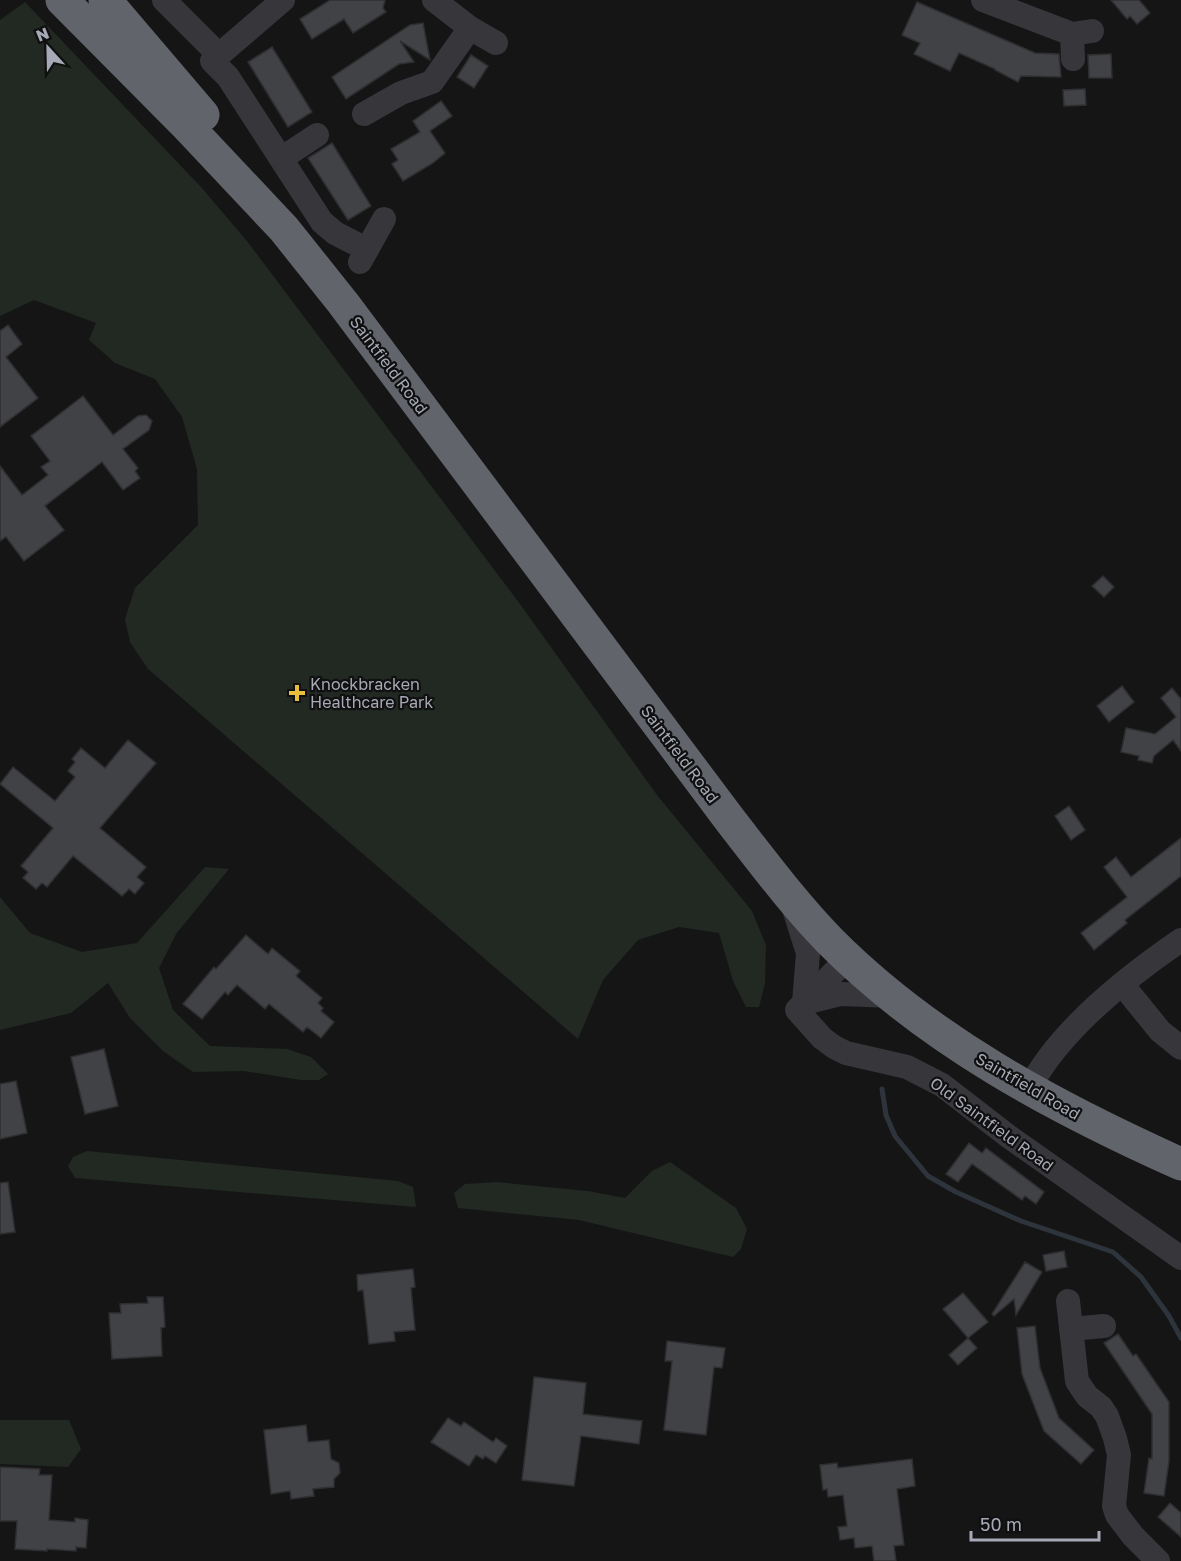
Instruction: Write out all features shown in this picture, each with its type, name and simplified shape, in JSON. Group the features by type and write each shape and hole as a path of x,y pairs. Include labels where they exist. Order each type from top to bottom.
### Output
{"highway":[{"name":"Saintfield Road","path":"62,0 284,229"},
{"path":"83,0 118,42 134,72"},
{"name":"Saintfield Road","path":"105,0 165,68 224,142 284,229 343,303 730,820 786,891 828,939 893,996 954,1042 1029,1089 1078,1116 1181,1164"}],"street":[{"path":"164,0 219,55"},
{"path":"283,0 212,61 228,77 322,222 362,257 384,219"},
{"path":"434,0 470,28 496,43"},
{"path":"983,0 1082,32 1073,59"},
{"path":"364,114 401,93 432,82 470,28"},
{"path":"282,158 317,135"},
{"path":"786,891 803,933 808,953 800,1006"},
{"path":"1029,1089 1049,1058 1083,1019 1122,984 1181,940"},
{"path":"800,1006 848,958"},
{"path":"1122,984 1160,1031 1181,1048"},
{"path":"800,1006 840,994 893,996"},
{"name":"Old Saintfield Road","path":"800,1006 822,1038 834,1047 846,1053 907,1067 942,1085 1008,1136 1181,1258"},
{"path":"1068,1301 1077,1381 1087,1396 1101,1407 1107,1416 1119,1455 1114,1506 1117,1515 1133,1536 1158,1561"},
{"path":"1071,1329 1104,1326"}],"shaded area":[{"path":"25,2 201,187 247,241 520,604 657,795 752,911 766,945 765,983 759,1007 746,1007 733,981 719,933 679,927 638,940 603,980 578,1039 148,669 130,642 125,619 135,588 198,525 197,469 182,417 155,379 115,363 89,340 96,323 34,300 0,316 0,20"},
{"path":"205,867 229,869 176,934 159,968 173,1010 210,1046 287,1049 311,1057 328,1074 319,1080 301,1080 244,1071 193,1072 163,1051 130,1018 108,983 71,1013 0,1030 0,897 30,933 82,952 137,943"},
{"path":"87,1151 398,1181 413,1187 416,1207 75,1178 68,1166 73,1157"},
{"path":"670,1162 736,1208 747,1229 741,1249 733,1257 579,1220 458,1208 454,1193 465,1184 496,1182 588,1191 625,1198 652,1171"},
{"path":"0,1420 69,1420 81,1449 68,1467 0,1464"}],"building":[{"path":"330,0 385,0 383,8 386,12 353,33 344,19 312,39 300,19"},
{"path":"1111,0 1139,0 1150,13 1137,24 1130,16 1127,19"},
{"path":"917,2 1035,53 1059,54 1061,77 1021,76 1018,82 959,53 950,71 914,54 920,43 902,35"},
{"path":"423,23 430,60 400,41 414,62 399,64 346,99 332,77 410,25"},
{"path":"272,47 312,112 288,127 248,62"},
{"path":"1111,54 1112,78 1089,78 1088,55"},
{"path":"471,55 488,66 474,88 457,77"},
{"path":"1085,89 1086,105 1064,106 1063,90"},
{"path":"441,101 452,116 430,131 445,153 403,181 392,164 398,160 391,149 420,132 413,121"},
{"path":"332,143 371,206 348,220 308,158"},
{"path":"8,325 22,344 6,357 38,398 0,427 0,331"},
{"path":"83,396 113,435 138,416 146,415 152,421 149,430 123,449 138,468 135,471 140,478 123,490 102,462 45,506 64,530 24,561 6,537 0,541 0,466 22,495 48,475 41,467 50,461 31,436"},
{"path":"1103,576 1114,587 1104,597 1092,586"},
{"path":"1122,686 1134,702 1109,722 1097,706"},
{"path":"1172,688 1181,699 1181,751 1173,740 1154,756 1152,763 1138,760 1139,756 1121,752 1126,728 1155,734 1176,717 1161,698"},
{"path":"128,740 156,763 100,828 146,867 137,877 144,883 135,894 129,889 122,896 73,856 47,887 42,883 36,889 23,878 28,872 21,866 53,828 0,784 13,767 55,801 75,777 68,771 75,762 72,759 81,748 105,768"},
{"path":"1069,806 1085,830 1071,840 1055,816"},
{"path":"1181,838 1181,876 1125,920 1127,923 1094,950 1081,933 1127,897 1104,867 1116,857 1131,877"},
{"path":"246,935 268,954 272,948 300,971 296,976 322,998 318,1003 323,1008 321,1011 334,1022 321,1038 307,1027 303,1032 269,1004 265,1009 237,985 228,995 225,992 202,1019 183,1004 214,967 216,969"},
{"path":"104,1049 118,1106 85,1114 71,1057"},
{"path":"16,1081 27,1133 0,1139 0,1084"},
{"path":"969,1143 982,1153 986,1148 1044,1192 1036,1204 1025,1196 1022,1200 972,1164 958,1182 946,1174"},
{"path":"8,1182 15,1232 0,1234 0,1183"},
{"path":"1064,1251 1067,1267 1046,1271 1043,1255"},
{"path":"1025,1262 1042,1272 1016,1315 1014,1299 994,1316 992,1314"},
{"path":"413,1269 415,1287 411,1288 415,1330 394,1332 395,1341 369,1344 363,1290 358,1291 357,1275"},
{"path":"963,1293 988,1322 968,1338 943,1309"},
{"path":"147,1297 163,1297 165,1327 161,1328 162,1356 112,1359 109,1313 121,1313 120,1304 148,1303"},
{"path":"1035,1326 1040,1368 1059,1418 1094,1450 1081,1464 1044,1431 1022,1374 1017,1328"},
{"path":"1118,1334 1133,1356 1136,1354 1169,1402 1169,1461 1164,1496 1144,1493 1149,1458 1152,1459 1152,1414 1104,1343"},
{"path":"968,1338 977,1348 958,1365 949,1355"},
{"path":"667,1341 725,1348 722,1368 714,1367 706,1435 664,1430 672,1361 665,1361"},
{"path":"534,1377 586,1383 583,1414 642,1421 639,1444 581,1436 574,1486 522,1480"},
{"path":"448,1418 461,1426 464,1422 493,1442 496,1438 507,1446 496,1463 485,1456 483,1459 476,1455 469,1466 431,1442"},
{"path":"306,1425 308,1442 329,1440 331,1459 339,1463 340,1473 334,1479 334,1487 313,1489 314,1496 291,1499 290,1491 271,1494 264,1430"},
{"path":"912,1459 915,1486 897,1489 904,1545 894,1546 896,1561 874,1561 872,1546 855,1548 854,1538 840,1540 838,1527 847,1526 843,1495 828,1497 827,1489 823,1490 820,1465 837,1463 838,1468"},
{"path":"0,1467 40,1469 39,1475 52,1475 49,1520 75,1522 75,1518 88,1520 86,1548 76,1547 76,1551 15,1549 17,1521 0,1521"},
{"path":"1170,1503 1181,1513 1181,1537 1158,1517"}],"waterway":[{"path":"882,1089 886,1115 895,1136 928,1176 956,1192 1021,1221 1113,1252 1141,1277 1169,1316 1181,1338"}],"place":[{"name":"Knockbracken Healthcare Park","path":"297,693"}]}
